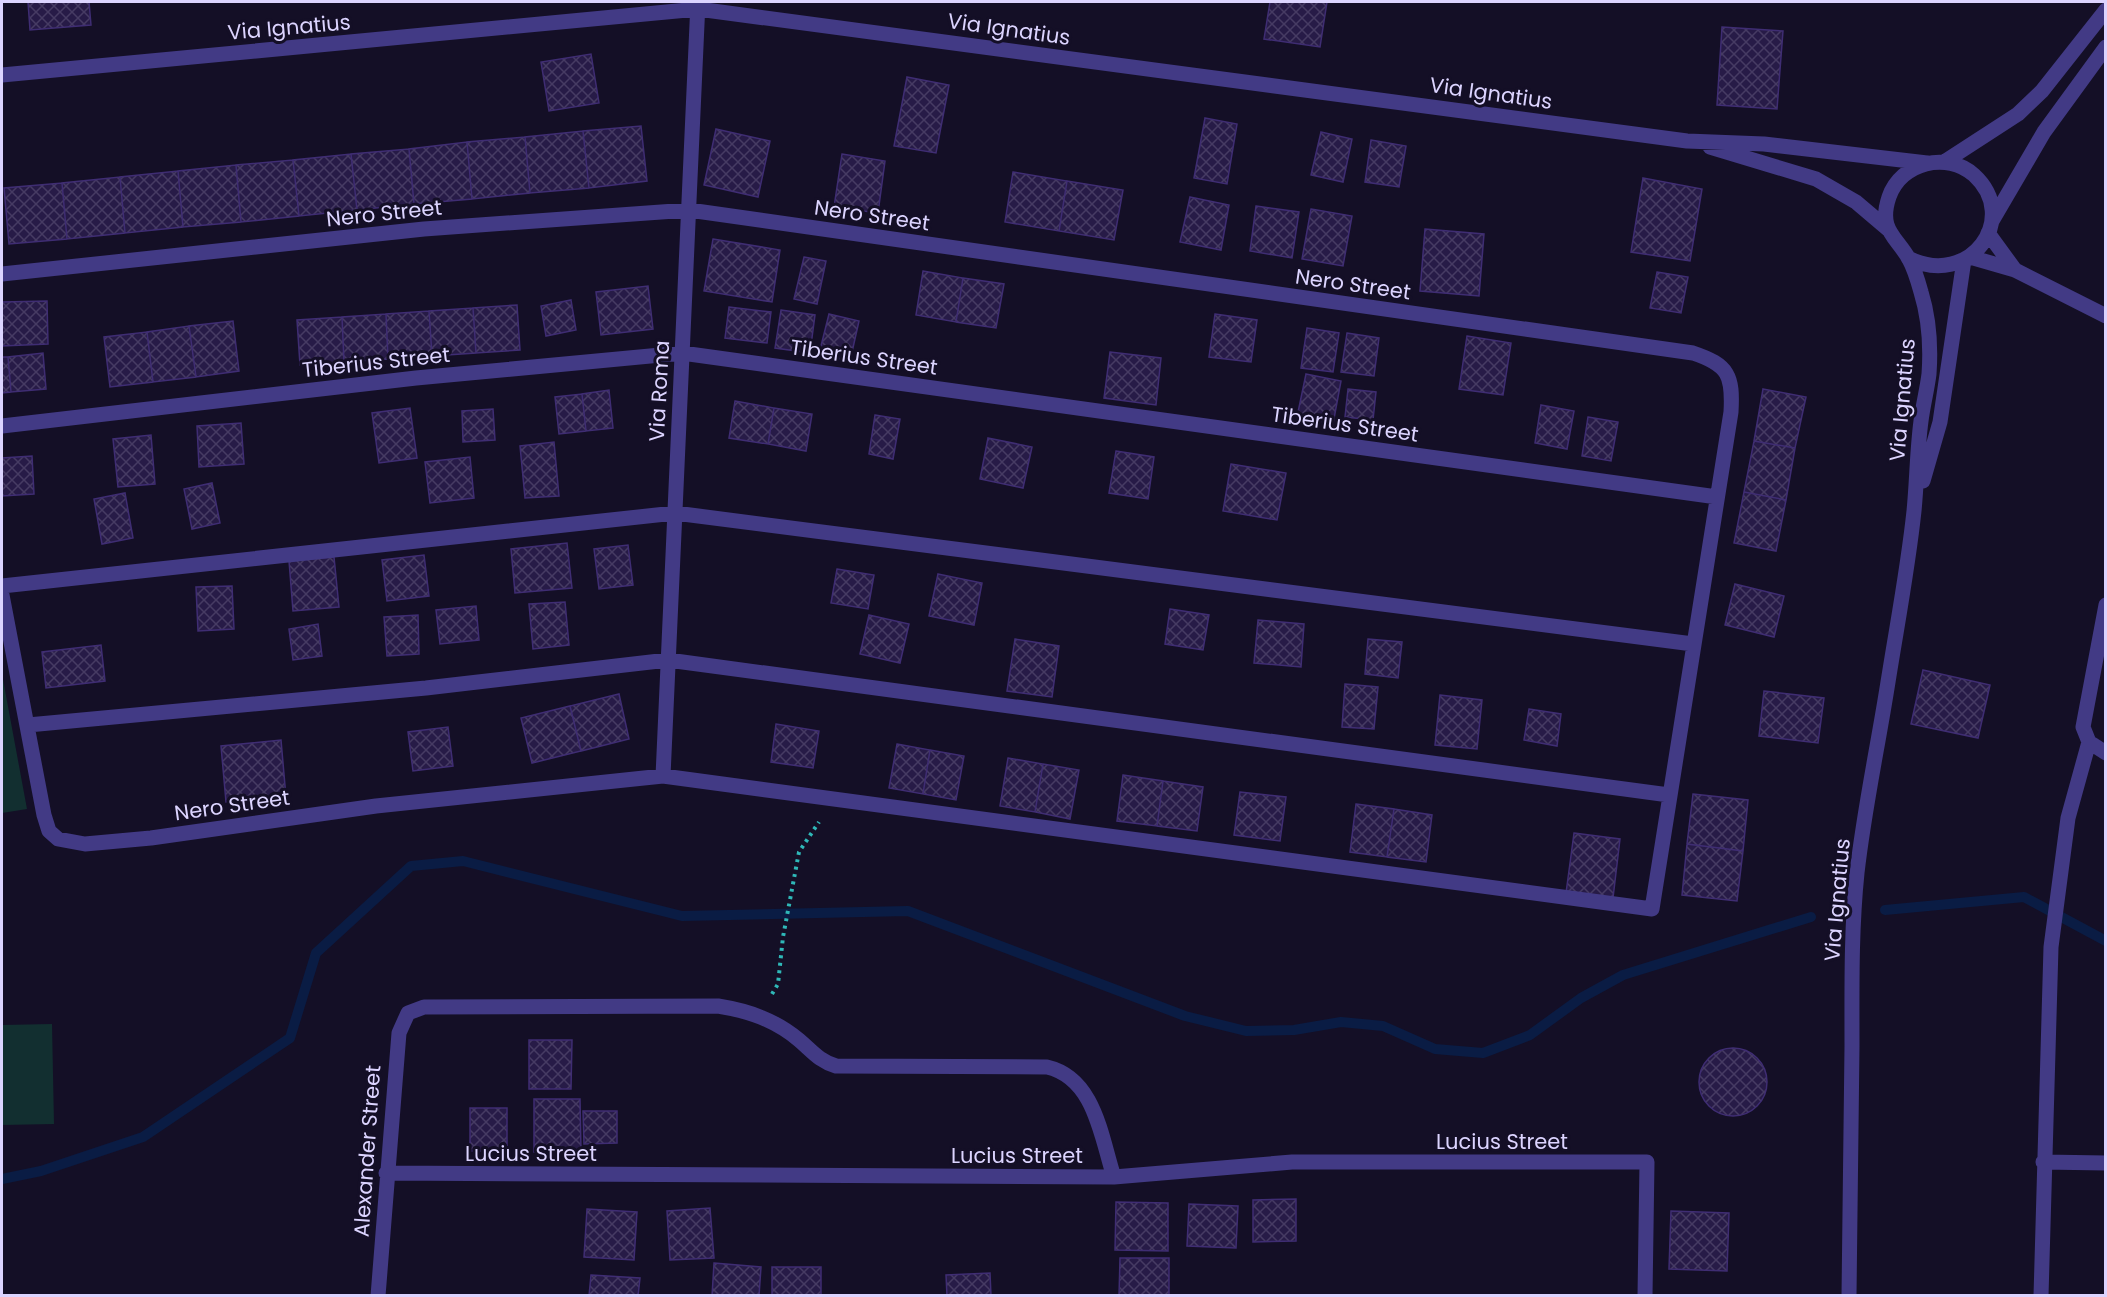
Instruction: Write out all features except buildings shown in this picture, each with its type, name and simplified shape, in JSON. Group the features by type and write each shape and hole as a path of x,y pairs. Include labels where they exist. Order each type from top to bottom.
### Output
{"street":[{"name":"Via Ignatius","path":"2,75 698,5 1687,141 1764,144 1927,163"},
{"name":"Via Roma","path":"663,776 698,5"},
{"path":"1944,162 2018,114 2042,91 2106,10"},
{"path":"2015,270 1989,228 1991,206 1986,190 1968,171 1944,162 1927,163 1912,169 1899,181 1890,196 1886,213 1888,230 1896,245 1908,258 1936,267 1951,266 1967,259 1984,242 1989,228 2044,132 2106,46"},
{"name":"Via Ignatius","path":"1687,141 1816,179 1856,202 1888,230"},
{"name":"Nero Street","path":"2,274 424,229 689,210 1694,353 1712,359 1728,372 1732,392 1731,412 1717,497"},
{"name":"Via Ignatius","path":"1849,1296 1852,971 1857,874 1914,513 1921,421 1929,374 1929,328 1921,293 1908,258"},
{"name":"Via Ignatius","path":"1914,513 1940,422 1967,259"},
{"path":"1967,259 2015,270 2106,316"},
{"name":"Tiberius Street","path":"2,426 416,378 682,353 1717,497"},
{"path":"28,725 426,688 668,660 1669,795 1717,497"},
{"path":"2,586 675,513 1693,644"},
{"name":"Nero Street","path":"2,595 49,831 58,839 72,844 151,838 376,806 663,776 1652,909 1669,795"},
{"path":"2106,605 2085,704 2083,727 2090,742 2106,753"},
{"path":"2041,1296 2043,1162 2051,947 2068,818 2090,742"},
{"name":"Alexander Street","path":"378,1296 395,1057 399,1033 408,1013 424,1007 442,1006 718,1006 759,1015"},
{"path":"759,1015 800,1040 817,1058 836,1066 1047,1067 1058,1070 1076,1081 1089,1101 1114,1177"},
{"name":"Lucius Street","path":"386,1173 1114,1177 1292,1162 1647,1162 1645,1296"},
{"path":"2043,1162 2106,1163"}],"path":[{"path":"759,1015 778,984 783,937 799,852 819,824 825,798"}],"green space":[{"path":"2,674 27,809 2,813"},
{"path":"52,1024 54,1124 2,1125 2,1025"}],"waterway":[{"path":"2,1179 41,1171 143,1137 290,1038 316,953 411,866 463,861 682,916 908,911 1185,1016 1246,1031 1294,1030 1341,1022 1383,1026 1435,1049 1483,1053 1530,1035 1581,998 1623,975 1811,917"},
{"path":"1885,910 2024,897 2106,941"}]}
